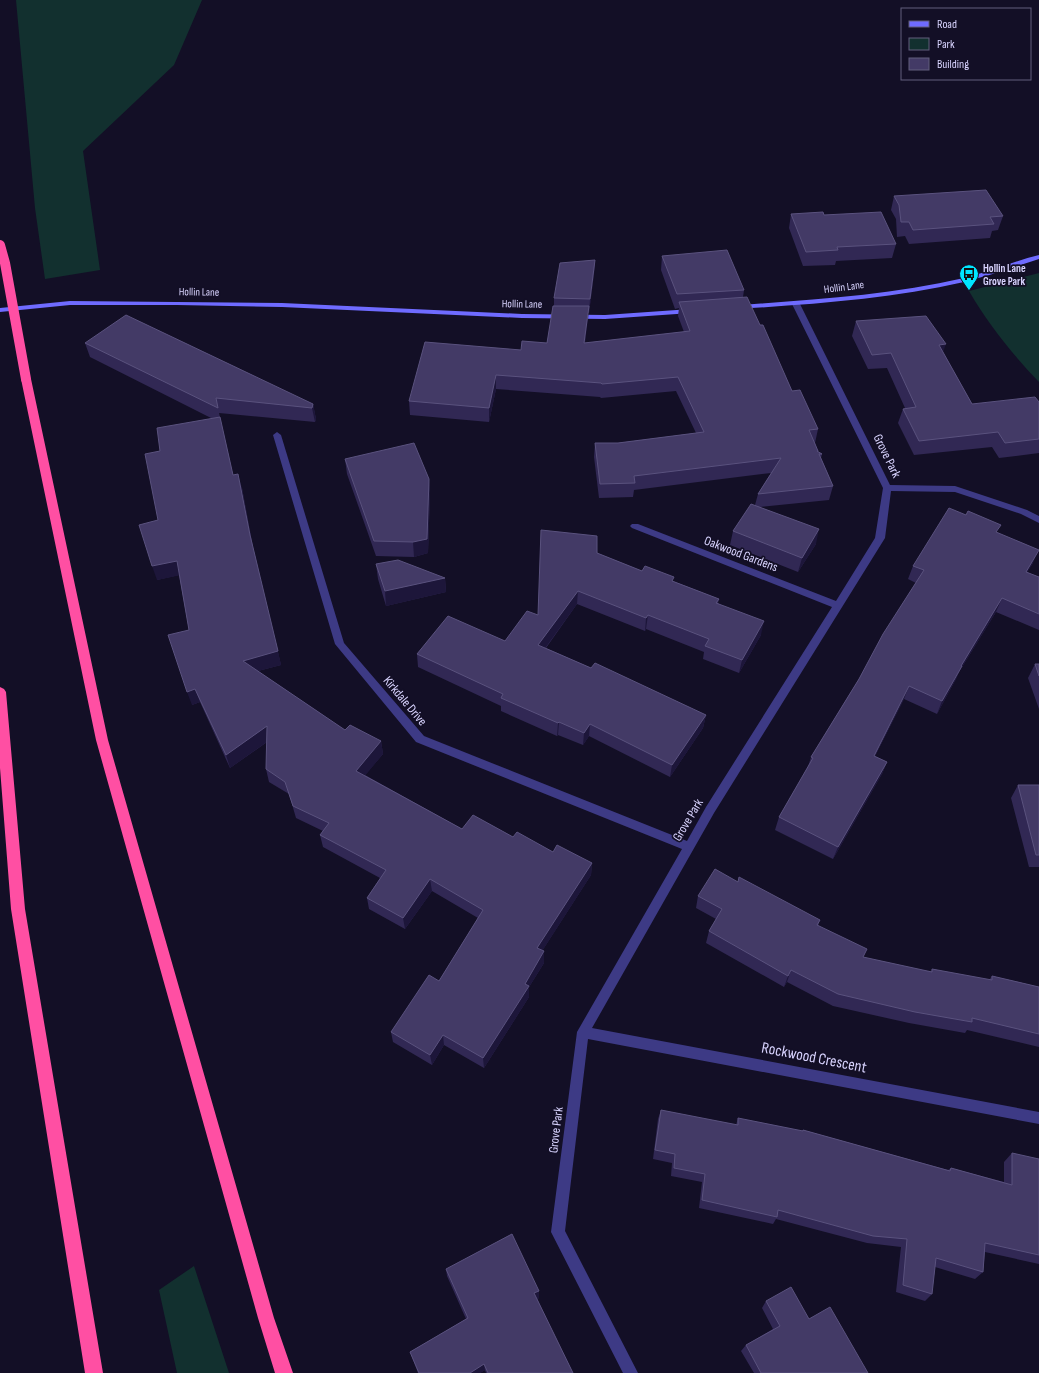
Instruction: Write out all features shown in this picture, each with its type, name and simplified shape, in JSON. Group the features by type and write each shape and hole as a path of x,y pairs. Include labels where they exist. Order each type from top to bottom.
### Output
{"highway":[{"path":"0,245 5,263 26,379 102,740 264,1310 284,1373"},
{"path":"0,692 18,909 94,1373"}],"street":[{"name":"Hollin Lane","path":"730,308 796,304 908,290 964,280 1039,257"},
{"name":"Hollin Lane","path":"0,310 70,303 177,303 282,305 522,316 605,316 698,310"},
{"name":"Grove Park","path":"631,1373 558,1232 583,1032 688,846 880,538 887,488 796,304"},
{"name":"Kirkdale Drive","path":"277,435 340,644 420,739 688,846"},
{"path":"887,488 955,489 1024,512 1039,520"},
{"name":"Oakwood Gardens","path":"635,526 838,606"},
{"name":"Rockwood Crescent","path":"583,1032 1039,1118"}],"green space":[{"path":"16,0 202,0 174,65 83,151 100,270 45,279 35,208"},
{"path":"1039,273 1039,382 1001,339 969,291"},
{"path":"194,1266 229,1373 177,1373 159,1290"}],"building":[{"path":"986,190 1003,216 990,217 994,224 913,230 909,222 901,222 899,205 894,196"},
{"path":"823,212 824,215 881,212 896,244 837,247 838,250 806,252 791,214"},
{"path":"727,250 744,290 677,294 662,256"},
{"path":"595,260 590,299 554,298 560,263"},
{"path":"747,297 760,325 763,325 792,391 800,390 818,429 809,430 817,451 822,454 819,454 833,486 758,494 781,458 634,476 635,483 600,484 595,443 618,443 704,432 678,377 602,384 496,375 489,408 409,401 425,342 521,350 522,341 547,343 553,306 589,306 584,343 690,331 679,302"},
{"path":"126,315 313,404 312,408 216,398 218,408 85,343"},
{"path":"926,316 946,344 939,345 972,404 1035,397 1039,402 1039,439 1005,443 998,432 919,441 903,409 916,407 891,353 872,355 856,321"},
{"path":"220,417 233,475 238,474 250,535 278,651 243,661 345,730 350,725 381,741 356,771 462,829 473,815 513,837 517,832 553,852 557,845 592,863 537,948 544,951 525,984 529,986 483,1058 443,1035 430,1055 391,1032 429,975 439,981 483,910 430,879 403,918 367,898 386,870 320,835 329,823 293,806 285,782 266,769 267,726 226,755 195,689 187,692 168,635 189,630 177,561 152,566 139,525 158,520 145,454 160,451 157,428"},
{"path":"414,443 429,479 427,539 413,542 374,541 345,459"},
{"path":"751,504 819,529 802,558 733,531"},
{"path":"949,508 966,515 968,511 1001,525 996,532 1039,550 1026,572 1039,577 1039,614 1002,598 942,701 909,686 874,756 887,762 838,847 779,817 813,758 811,757 859,679 883,634 924,570 913,566"},
{"path":"541,530 597,536 597,553 642,571 645,566 674,577 672,581 719,599 716,603 764,621 742,660 705,646 709,639 648,615 646,618 578,591 538,645 591,668 595,663 706,715 672,765 590,724 584,733 559,722 558,723 501,698 503,694 417,654 448,616 505,641 527,611 538,615"},
{"path":"398,560 445,578 385,591 376,564"},
{"path":"1035,664 1039,664 1039,676"},
{"path":"1018,785 1039,785 1039,855 1036,855"},
{"path":"715,869 738,882 739,877 820,920 817,925 867,949 863,957 932,972 932,969 992,980 992,976 1039,987 1039,1034 972,1018 972,1022 915,1012 838,994 791,970 788,976 709,931 722,909 698,896"},
{"path":"661,1110 738,1125 738,1118 803,1130 950,1171 951,1168 1012,1185 1012,1153 1039,1159 1039,1255 985,1243 983,1272 936,1258 932,1294 903,1285 907,1239 873,1236 778,1210 777,1217 702,1200 705,1174 674,1168 675,1154 655,1150"},
{"path":"512,1234 539,1291 534,1293 573,1373 488,1373 484,1364 470,1373 419,1373 410,1352 468,1318 446,1269"},
{"path":"791,1287 809,1319 830,1307 868,1373 761,1373 746,1345 780,1326 766,1301"}],"place":[{"name":"Hollin Lane Grove Park","path":"969,291"}]}
